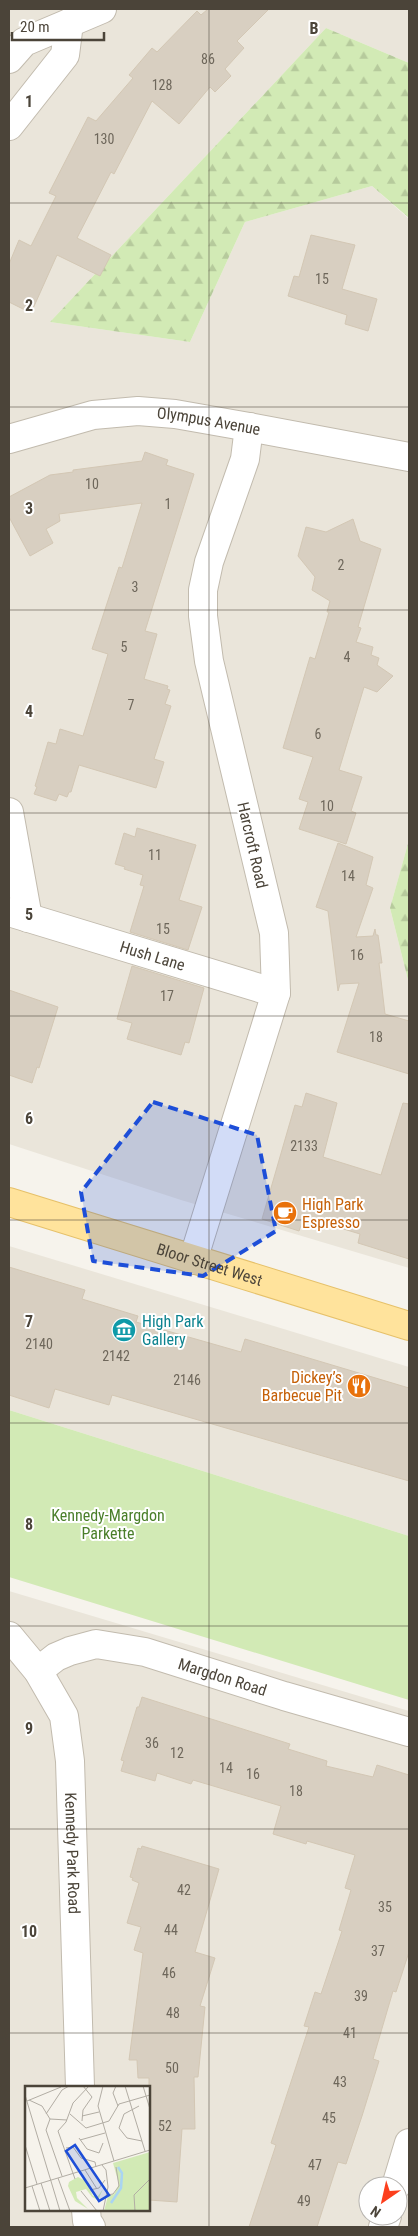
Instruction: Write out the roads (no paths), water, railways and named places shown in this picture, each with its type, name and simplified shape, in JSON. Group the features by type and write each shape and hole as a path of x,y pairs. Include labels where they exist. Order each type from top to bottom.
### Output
{"main road":[{"name":"Bloor Street West","path":"9,1202 409,1326"}],"street":[{"path":"9,59 24,42 62,16 102,9"},
{"path":"9,126 65,55 62,16"},
{"name":"Olympus Avenue","path":"9,439 93,415 138,411 175,414 409,457"},
{"name":"Harcroft Road","path":"193,1260 276,993 274,933 209,662 203,616 203,590 209,562 245,459 249,427"},
{"name":"Hush Lane","path":"9,812 18,915 276,993"},
{"name":"Kennedy Park Road","path":"9,1636 38,1671 64,1716 70,1761 80,2086"},
{"name":"Margdon Road","path":"38,1671 56,1657 96,1644 145,1652 284,1696 409,1732"},
{"path":"399,2176 409,2143"},
{"path":"86,2211 87,2222 91,2227"}],"place":[{"name":"High Park Espresso","path":"285,1213"},
{"name":"High Park Gallery","path":"124,1330"},
{"name":"Dickey’s Barbecue Pit","path":"359,1386"}],"park label":[{"name":"Kennedy-Margdon Parkette","path":"108,1524"}]}
